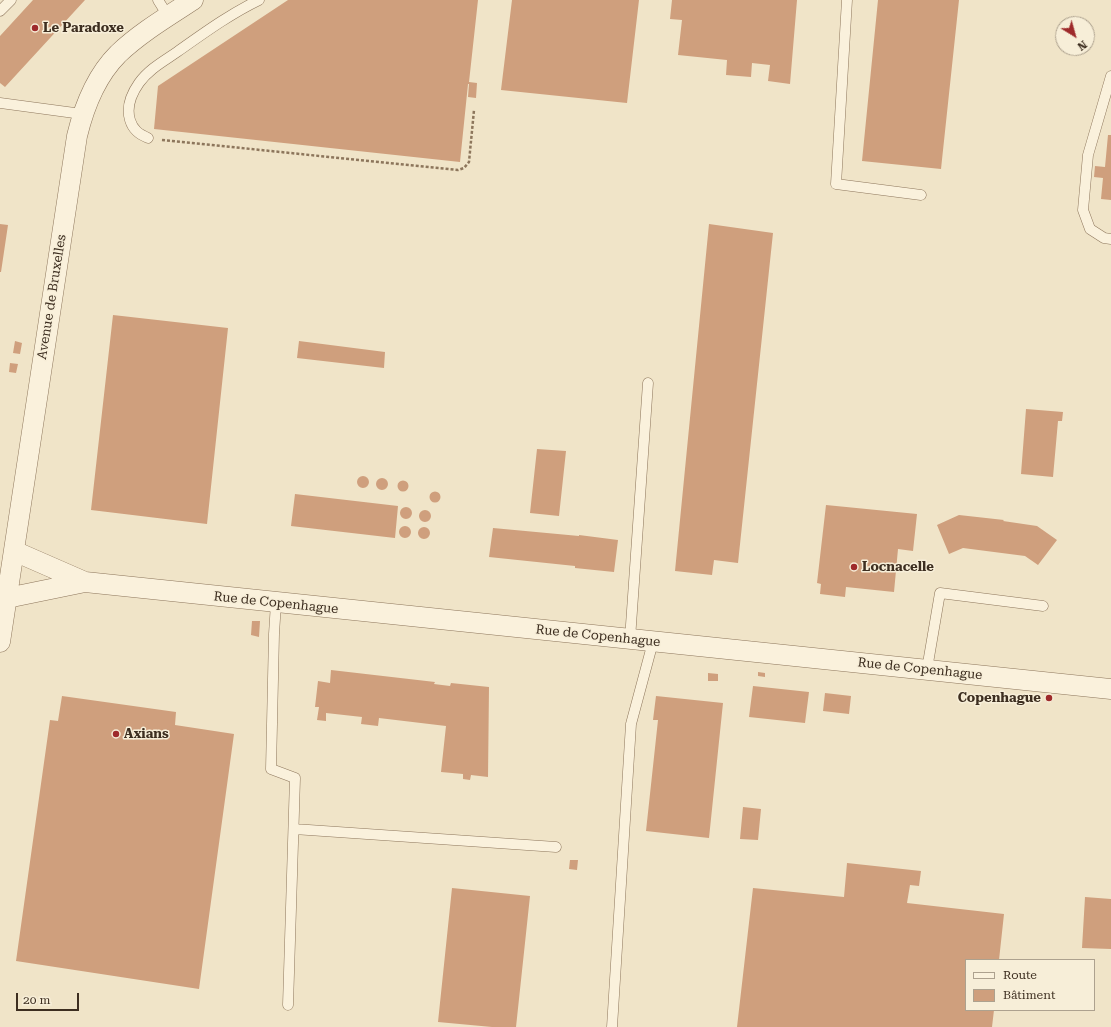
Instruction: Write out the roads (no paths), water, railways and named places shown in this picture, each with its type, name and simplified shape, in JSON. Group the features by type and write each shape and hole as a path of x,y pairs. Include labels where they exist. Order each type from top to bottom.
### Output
{"street":[{"name":"Avenue de Bruxelles","path":"0,642 77,136 82,114 103,73 117,55 138,37 163,8 193,0"},
{"name":"Rue de Copenhague","path":"14,551 85,582 1111,689"},
{"name":"Rue de Copenhague","path":"7,598 85,582"}],"lane":[{"path":"0,11 11,0"},
{"path":"148,138 138,134 132,126 128,114 130,99 139,83 151,70 214,26 239,10 259,0"},
{"path":"847,0 836,184 921,195"},
{"path":"1111,76 1088,155 1083,210 1090,229 1104,238 1111,239"},
{"path":"0,103 82,114"},
{"path":"630,639 648,384"},
{"path":"927,669 940,593 1043,606"},
{"path":"276,603 271,769 295,778 288,1005"},
{"path":"612,1027 631,724 653,642"},
{"path":"294,830 556,847"}],"place":[{"name":"Le Paradoxe","path":"35,28"},
{"name":"Locnacelle","path":"854,567"},
{"name":"Copenhague","path":"1049,698"},
{"name":"Axians","path":"116,734"}]}
